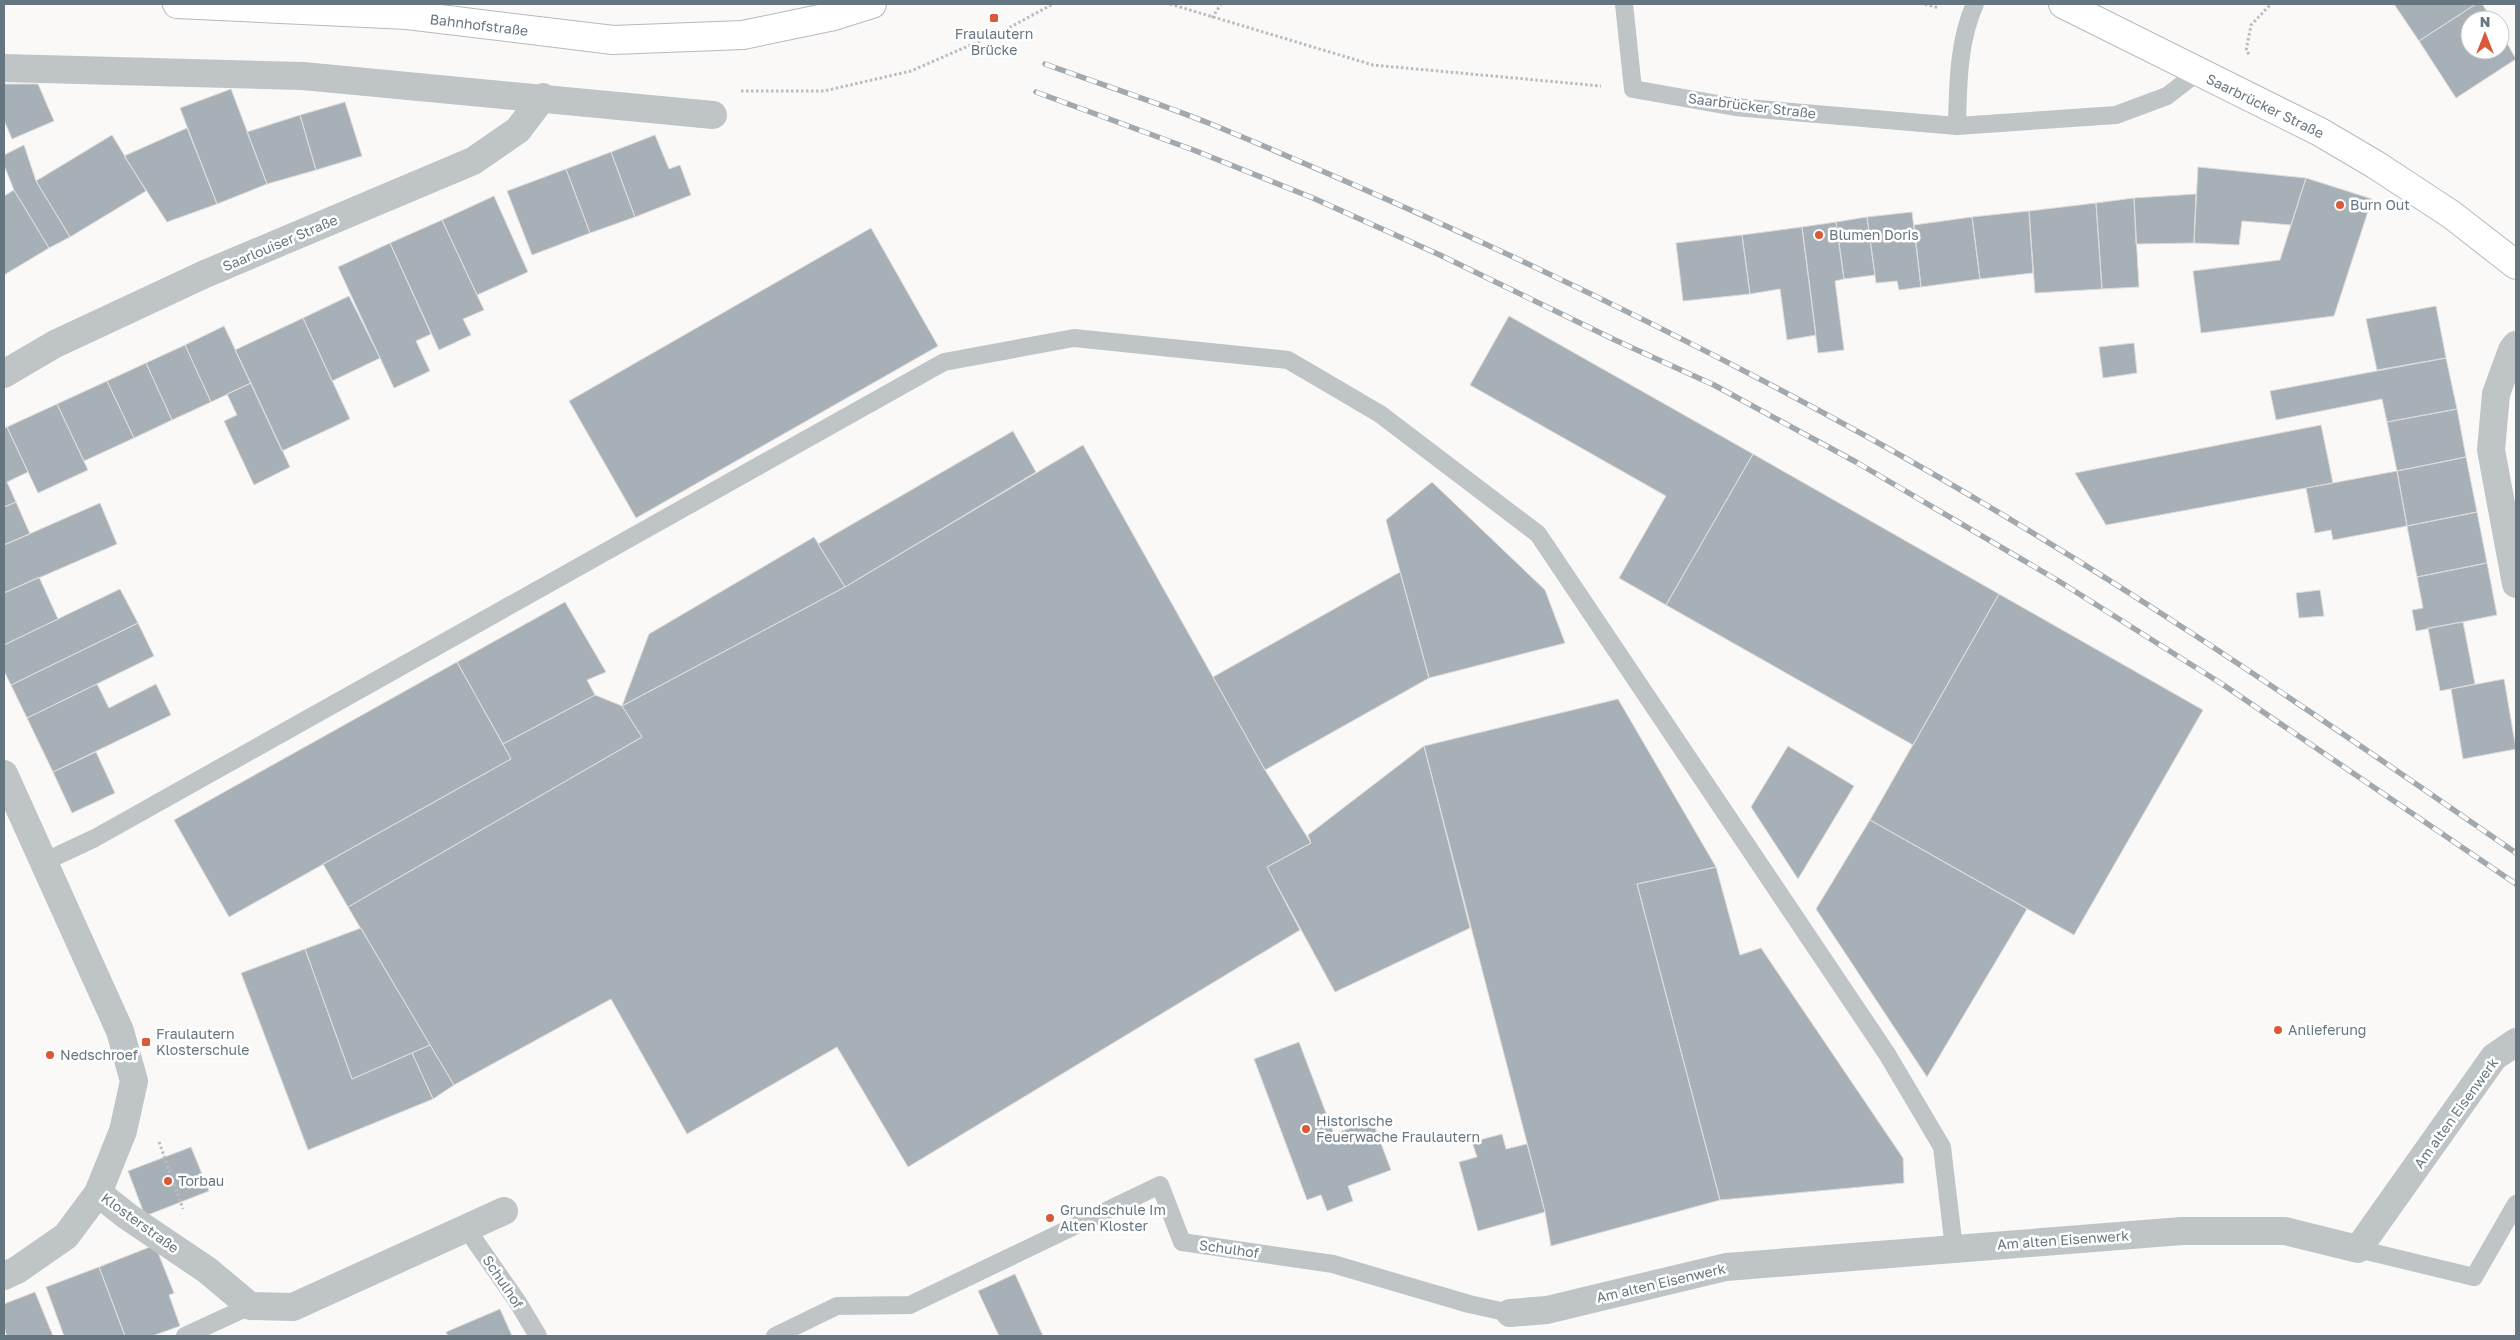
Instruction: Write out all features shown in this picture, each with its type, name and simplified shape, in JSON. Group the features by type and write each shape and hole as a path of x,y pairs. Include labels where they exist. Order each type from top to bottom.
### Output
{"main road":[{"name":"Bahnhofstraße","path":"177,4 407,16 595,39 631,40 743,35 834,16 872,4"},
{"path":"2063,4 2198,72"},
{"name":"Saarbrücker Straße","path":"2198,72 2320,132 2376,165 2452,215 2516,265"}],"street":[{"path":"4,68 304,76 544,97 713,115"},
{"name":"Saarlouiser Straße","path":"4,374 55,344 205,274 473,161 518,130 544,97"},
{"path":"2516,345 2512,350 2496,394 2492,450 2516,584"},
{"name":"Klosterstraße","path":"4,774 120,1031 134,1081 123,1131 98,1193 127,1216 207,1270 250,1306"},
{"name":"Am alten Eisenwerk","path":"1510,1313 1547,1310 1726,1267 1954,1248 2182,1231 2285,1231 2358,1249 2494,1058 2516,1042"},
{"path":"4,1276 17,1270 66,1236 98,1193"},
{"path":"250,1306 293,1307 504,1210"}],"lane":[{"path":"1624,4 1633,89"},
{"path":"1957,126 1959,74 1969,18 1975,4"},
{"name":"Saarbrücker Straße","path":"1633,89 1735,107 1957,126 2116,115 2167,96 2198,72"},
{"path":"44,862 95,838 944,362 1074,338 1288,360 1380,414 1538,534 1887,1054 1942,1147 1954,1248"},
{"name":"Schulhof","path":"775,1336 837,1306 910,1305 1160,1185 1182,1242 1333,1264 1469,1304 1510,1313"},
{"path":"2358,1249 2474,1277 2516,1204"},
{"name":"Schulhof","path":"466,1228 517,1301 538,1336"},
{"path":"185,1336 250,1306"}],"path":[{"path":"737,91 824,91 911,71 1005,30 1053,4"},
{"path":"1170,4 1374,65 1633,89"},
{"path":"1212,18 1222,4"},
{"path":"158,1141 185,1214"}],"building":[{"path":"2394,4 2476,4 2467,10 2460,10 2460,14 2419,41"},
{"path":"2476,4 2482,4 2486,10 2467,10"},
{"path":"2460,14 2460,60 2510,60 2510,48 2516,59 2456,98 2419,41"},
{"path":"4,84 38,84 54,121 12,139 4,120"},
{"path":"231,89 267,184 217,204 180,108"},
{"path":"345,102 362,156 316,170 300,115"},
{"path":"300,115 316,170 267,184 247,132"},
{"path":"187,128 217,204 167,222 124,156"},
{"path":"112,135 146,191 70,237 36,181"},
{"path":"655,135 669,169 680,165 691,195 635,217 611,152"},
{"path":"24,145 36,181 70,237 49,248 14,190 4,165 4,155"},
{"path":"611,152 635,217 590,233 566,169"},
{"path":"2198,167 2306,178 2291,225 2242,221 2239,245 2194,243"},
{"path":"566,169 590,233 532,255 507,191"},
{"path":"2306,178 2372,199 2334,316 2201,333 2193,271 2280,260"},
{"path":"14,190 49,248 4,275 4,196"},
{"path":"2196,194 2194,243 2136,244 2134,198"},
{"path":"494,196 528,272 477,295 442,220"},
{"path":"2134,198 2139,287 2102,289 2096,203"},
{"path":"2096,203 2102,289 2035,293 2029,211"},
{"path":"2029,211 2033,273 1980,279 1972,217"},
{"path":"1912,212 1921,287 1899,290 1897,281 1876,283 1867,217"},
{"path":"1867,217 1875,275 1844,279 1836,222"},
{"path":"1972,217 1980,279 1921,287 1914,225"},
{"path":"442,220 484,310 463,319 471,335 439,350 390,243"},
{"path":"1836,222 1844,279 1835,281 1844,350 1818,353 1802,227"},
{"path":"1802,227 1816,335 1787,340 1780,289 1750,294 1742,235"},
{"path":"871,228 938,346 636,518 569,401"},
{"path":"1742,235 1750,294 1683,301 1676,243"},
{"path":"390,243 431,334 416,341 430,371 394,388 338,267"},
{"path":"349,296 380,358 332,381 303,318"},
{"path":"2436,306 2446,358 2377,370 2366,319"},
{"path":"1509,316 1753,454 1666,605 1619,578 1666,496 1470,385"},
{"path":"303,318 350,419 282,451 235,350"},
{"path":"224,326 251,383 211,402 185,345"},
{"path":"2134,343 2137,373 2103,378 2099,347"},
{"path":"185,345 211,402 172,420 146,363"},
{"path":"2446,358 2457,409 2387,422 2382,399 2276,420 2270,391"},
{"path":"146,363 172,420 134,438 107,381"},
{"path":"107,381 134,438 84,461 57,404"},
{"path":"251,383 290,467 254,485 224,421 237,415 227,394"},
{"path":"57,404 88,470 38,493 7,427"},
{"path":"2457,409 2466,457 2397,471 2387,422"},
{"path":"2321,425 2333,483 2106,525 2075,473"},
{"path":"7,427 28,472 7,482 16,502 4,507 4,428"},
{"path":"1013,431 1036,472 845,587 818,544"},
{"path":"1083,445 1265,770 1311,843 1267,867 1300,930 908,1167 837,1047 687,1134 611,999 454,1085 348,907 642,737 622,706 845,587"},
{"path":"1753,454 1999,594 1913,745 1666,605"},
{"path":"2466,457 2477,512 2407,526 2397,471"},
{"path":"2397,471 2407,526 2333,540 2331,530 2315,533 2306,488"},
{"path":"1432,482 1545,590 1565,643 1429,678 1386,520"},
{"path":"16,502 30,534 4,545 4,507"},
{"path":"100,503 117,544 4,593 4,545"},
{"path":"2477,512 2487,563 2417,577 2407,526"},
{"path":"814,537 845,587 622,706 649,634"},
{"path":"2487,563 2497,615 2416,631 2412,610 2423,608 2417,577"},
{"path":"1400,572 1429,678 1265,770 1213,677"},
{"path":"39,577 58,619 4,645 4,593"},
{"path":"120,589 138,623 11,685 4,671 4,645"},
{"path":"2320,590 2324,616 2299,618 2296,593"},
{"path":"1999,594 2203,710 2074,935 1870,820"},
{"path":"565,602 606,672 587,680 595,695 503,744 457,662"},
{"path":"2463,622 2475,684 2440,691 2428,628"},
{"path":"138,623 154,656 27,718 11,685"},
{"path":"457,662 511,759 229,917 174,820"},
{"path":"2504,679 2516,749 2463,759 2451,689"},
{"path":"97,684 109,708 156,684 171,715 53,772 27,718"},
{"path":"595,695 622,706 642,737 348,907 323,864 511,759 503,744"},
{"path":"1618,699 1716,867 1637,884 1720,1200 1551,1246 1545,1212 1424,746"},
{"path":"1424,746 1470,928 1335,992 1267,867 1311,843 1308,835"},
{"path":"1788,746 1854,786 1798,879 1751,807"},
{"path":"96,752 115,793 72,813 53,772"},
{"path":"1870,820 2027,909 1927,1077 1816,909"},
{"path":"1716,867 1740,955 1761,948 1903,1158 1904,1183 1720,1200 1637,884"},
{"path":"361,928 430,1045 352,1079 305,949"},
{"path":"305,949 352,1079 412,1053 433,1099 308,1150 241,973"},
{"name":"Historische Feuerwache Fraulautern","path":"1299,1042 1334,1134 1372,1120 1391,1170 1348,1186 1353,1201 1327,1211 1321,1195 1307,1200 1254,1059"},
{"path":"430,1045 454,1085 433,1099 412,1053"},
{"path":"1502,1134 1506,1149 1527,1144 1545,1212 1478,1231 1459,1162 1477,1157 1472,1142"},
{"name":"Torbau","path":"191,1147 209,1191 145,1216 128,1171"},
{"path":"155,1245 174,1293 169,1295 180,1326 152,1336 125,1336 99,1267"},
{"path":"99,1267 125,1336 64,1336 46,1287"},
{"path":"1015,1274 1043,1336 999,1336 978,1291"},
{"path":"35,1292 53,1336 7,1336 4,1327 4,1304"},
{"path":"500,1309 512,1336 448,1336 446,1332"}],"railway":[{"path":"1045,64 1211,124 1377,195 1542,270 1785,392 1948,483 2114,583 2357,743 2516,853"},
{"path":"1036,92 1196,151 1313,198 1440,255 1615,340 1714,385 1856,462 2057,580 2222,684 2516,884"}],"place":[{"name":"Fraulautern Brücke","path":"994,18"},
{"name":"Burn Out","path":"2340,205"},
{"name":"Blumen Doris","path":"1819,235"},
{"name":"Anlieferung","path":"2278,1030"},
{"name":"Fraulautern Klosterschule","path":"146,1042"},
{"name":"Nedschroef","path":"50,1055"},
{"name":"Historische Feuerwache Fraulautern","path":"1306,1129"},
{"name":"Torbau","path":"168,1181"},
{"name":"Grundschule Im Alten Kloster","path":"1050,1218"}]}
